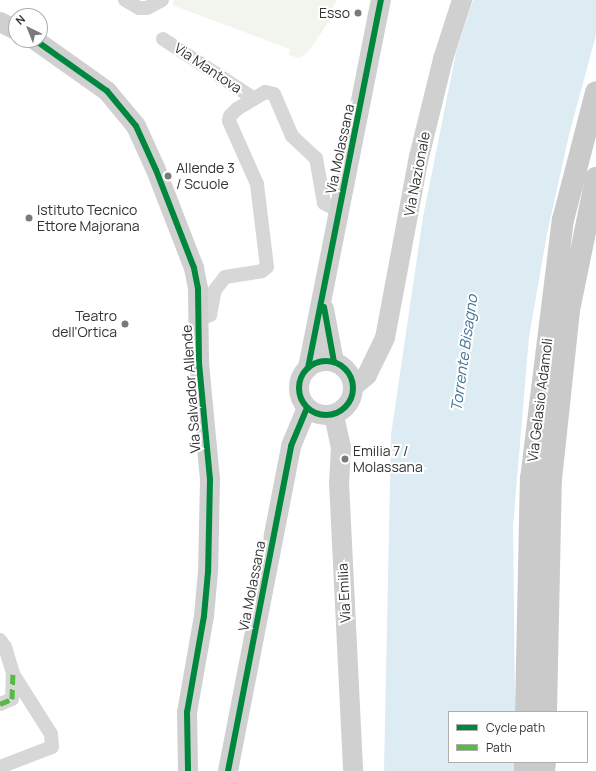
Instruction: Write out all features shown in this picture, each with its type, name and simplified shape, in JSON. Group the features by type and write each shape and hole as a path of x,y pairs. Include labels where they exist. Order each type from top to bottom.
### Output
{"main road":[{"name":"Via Molassana","path":"308,368 323,303 339,210 381,0"},
{"name":"Via Nazionale","path":"344,372 382,350 419,157 443,59 462,0"},
{"name":"Via Salvador Allende","path":"45,48 107,91 136,126 156,170 194,268 198,289 198,319 210,487 208,572 204,616 187,712 188,771"},
{"name":"Via Gelasio Adamoli","path":"526,711 532,471 563,220 596,92"},
{"name":"Via Gelasio Adamoli","path":"546,711 551,480 569,310 596,178"},
{"name":"Via Molassana","path":"323,303 344,372"},
{"path":"320,362 344,372 349,404 334,415 321,415 307,408 300,395 299,388 303,374 308,368 320,362"},
{"name":"Via Molassana","path":"228,771 291,446 307,408"},
{"name":"Via Emilia","path":"334,415 340,448 339,482 353,771"}],"street":[{"path":"125,0 139,8 147,8 162,0"},
{"name":"Via Mantova","path":"163,38 253,98"},
{"name":"Via Mantova","path":"198,319 210,315 215,290 225,277 266,267 261,205 256,184 229,121 233,112 253,98 265,92 274,94 292,136 316,158 324,203 339,210"},
{"path":"0,640 5,647 13,674 51,734 52,747 0,767"},
{"path":"0,704 12,699 13,674"}],"shaded area":[{"path":"174,0 337,0 329,14 332,17 308,52 299,58 289,55 290,49 172,5"}],"water":[{"name":"Torrente Bisagno","path":"473,0 596,0 596,35 569,135 547,234 529,337 513,526 515,711 448,711 448,763 514,763 514,771 384,771 391,435 423,217 456,53"}],"marked path":[{"path":"0,704 12,699 13,674"}],"cycle path":[{"path":"308,368 381,0"},
{"path":"46,48 107,91 136,126 156,170 194,268 198,289 199,363 210,480 208,572 204,616 187,712 188,771"},
{"path":"324,307 334,362"},
{"path":"321,361 331,361 341,365 349,373 353,383 353,388 353,393 349,403 341,411 331,415 321,415 311,411 303,403 299,393 299,383 303,373 311,365 321,361"},
{"path":"228,771 291,446 307,408"}],"place":[{"name":"Esso","path":"358,13"},
{"name":"Allende 3 / Scuole","path":"168,176"},
{"name":"Istituto Tecnico Ettore Majorana","path":"29,218"},
{"name":"Teatro dell'Ortica","path":"125,324"},
{"name":"Emilia 7 / Molassana","path":"345,459"}]}
